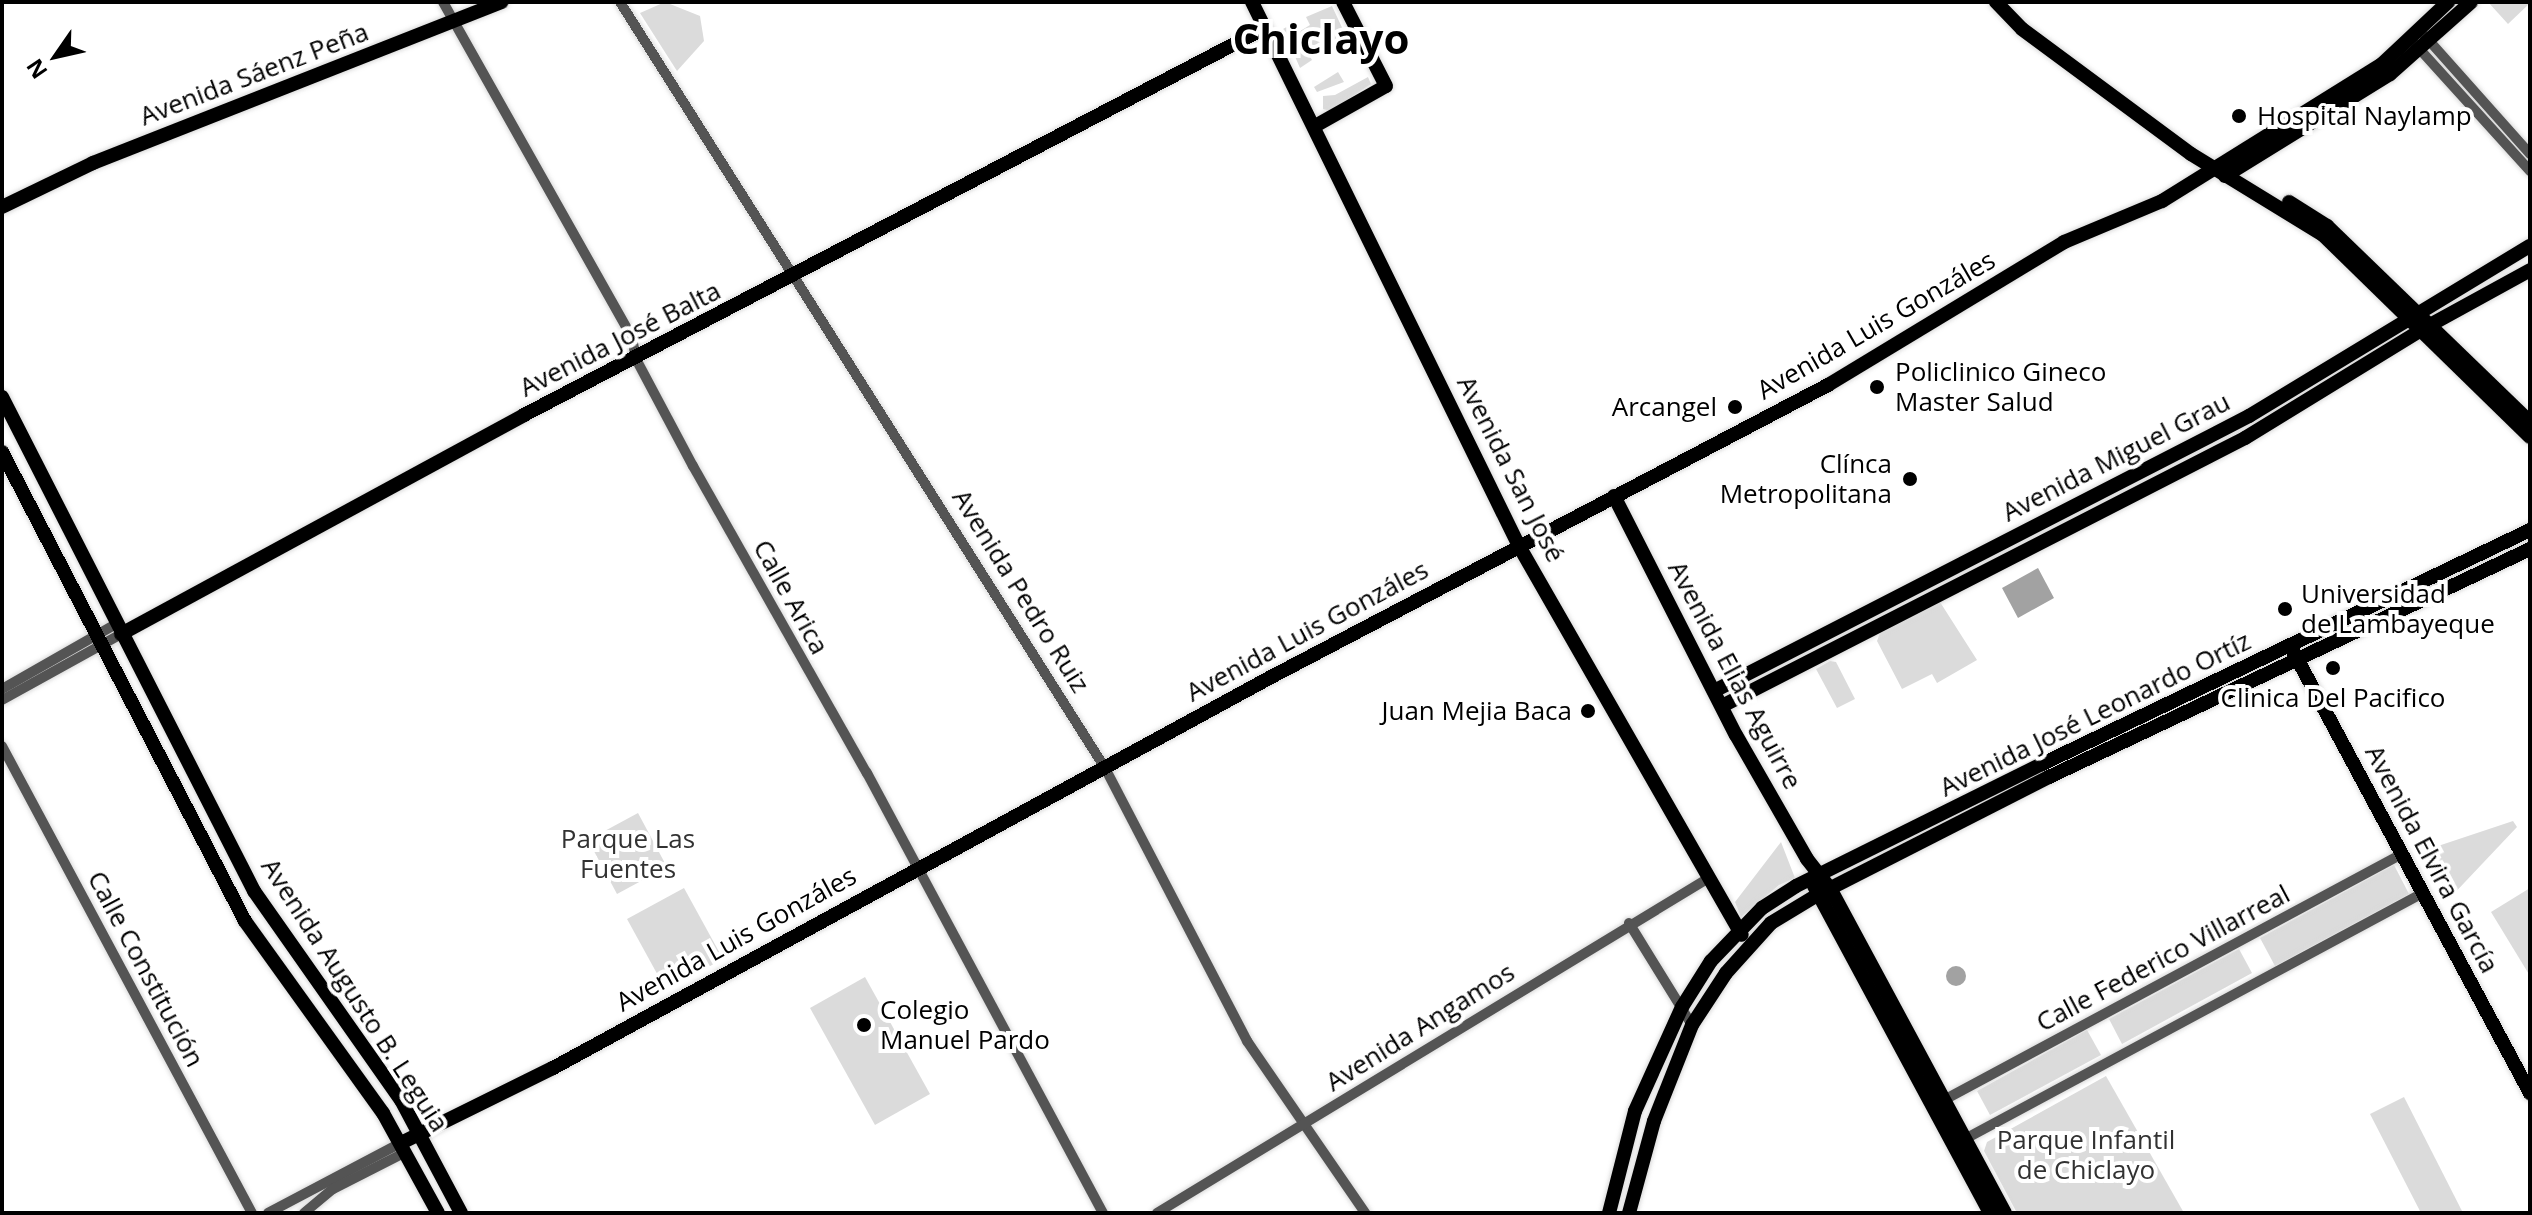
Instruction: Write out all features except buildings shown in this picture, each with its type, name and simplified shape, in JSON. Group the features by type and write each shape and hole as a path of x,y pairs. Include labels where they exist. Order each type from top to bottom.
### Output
{"main road":[{"name":"Avenida Sáenz Peña","path":"2,207 25,193 501,2"},
{"name":"Avenida San José","path":"1252,2 1519,546 1707,879 1738,931 1750,944"},
{"path":"1315,126 1386,86 1343,2"},
{"path":"1996,2 2022,29 2224,171 2323,235 2413,314"},
{"path":"2007,2 2224,171 2316,217 2530,437"},
{"path":"2420,40 2448,2"},
{"path":"2420,40 2471,2"},
{"name":"Avenida José Balta","path":"119,629 796,276 1034,145 1265,28"},
{"name":"Avenida Luis Gonzáles","path":"403,1147 915,868 1828,385 2064,242 2224,171 2420,40"},
{"name":"Avenida Sáenz Peña","path":"2,198 25,193"},
{"name":"Avenida Miguel Grau","path":"1714,691 2166,461 2530,246"},
{"name":"Avenida Miguel Grau","path":"1722,706 2245,438 2426,327 2530,270"},
{"path":"2426,327 2530,422"},
{"name":"Avenida Augusto B. Leguia","path":"2,397 218,823 282,937 422,1136 461,1213"},
{"name":"Avenida Augusto B. Leguia","path":"2,452 245,921 403,1147 438,1213"},
{"name":"Avenida Elias Aguirre","path":"1614,496 1714,691 1824,891"},
{"name":"Avenida José Leonardo Ortíz","path":"2294,653 2530,530"},
{"name":"Avenida José Leonardo Ortíz","path":"1609,1213 1635,1111 1682,1007 1738,931 1762,908 1814,876 2294,653 2530,549"},
{"name":"Avenida Elvira García","path":"2294,653 2530,1093"},
{"name":"Avenida José Leonardo Ortíz","path":"1629,1213 1654,1121 1692,1025 1750,944 1771,923 1824,891 2141,725"},
{"path":"200,833 218,823"},
{"path":"1824,891 2005,1213"},
{"path":"1824,891 1990,1213"}],"street":[{"name":"Calle Arica","path":"443,2 632,338 636,359 1103,1213"},
{"name":"Avenida Pedro Ruiz","path":"620,2 1105,768 1237,1022 1303,1125 1365,1213"},
{"path":"2420,40 2530,154"},
{"path":"2420,40 2530,171"},
{"name":"Avenida José Balta","path":"2,689 119,629"},
{"name":"Avenida José Balta","path":"2,700 99,640"},
{"name":"Calle Constitución","path":"2,746 252,1213"},
{"name":"Calle Federico Villarreal","path":"1944,1100 2402,854"},
{"name":"Avenida Angamos","path":"1157,1213 1629,923 1707,879"},
{"path":"1965,1139 2423,893"},
{"path":"1629,923 1692,1025"},
{"path":"268,1213 403,1147"},
{"path":"304,1213 333,1189 403,1147"}],"green space":[{"path":"665,2 700,16 704,41 677,71 640,13"},
{"path":"2488,2 2530,2 2530,3 2508,24"},
{"path":"1332,6 1346,36 1317,54 1310,42 1304,45 1312,60 1300,68 1283,29 1292,24 1297,33 1310,25 1306,17"},
{"path":"1338,72 1344,82 1317,92 1314,87"},
{"path":"1368,77 1371,84 1330,111 1323,109 1323,96 1335,95"},
{"path":"1940,602 1977,660 1937,683 1932,674 1902,689 1877,641 1881,630"},
{"path":"1830,661 1836,662 1855,699 1837,708 1816,669"},
{"name":"Parque Las Fuentes","path":"638,813 667,867 617,894 588,840"},
{"path":"2513,821 2517,827 2448,900 2423,851"},
{"path":"1781,842 1795,878 1779,885 1741,917 1735,902"},
{"path":"2394,865 2409,894 2275,966 2260,938"},
{"path":"684,888 723,959 666,990 627,919"},
{"path":"2530,888 2530,976 2491,912"},
{"path":"2239,949 2252,973 2122,1044 2109,1019"},
{"path":"865,977 930,1094 875,1125 810,1008"},
{"path":"2087,1030 2101,1055 1990,1115 1977,1091"},
{"name":"Parque Infantil de Chiclayo","path":"2106,1076 2184,1213 2017,1213 1984,1151 1987,1142"},
{"path":"2404,1097 2463,1213 2421,1213 2370,1114"}],"shaded area":[{"path":"2038,568 2054,598 2018,618 2002,588"},
{"path":"1956,966 1963,969 1966,976 1963,983 1956,986 1949,983 1946,976 1949,969"}],"place":[{"name":"Hospital Naylamp","path":"2239,116"},
{"name":"Policlinico Gineco Master Salud","path":"1877,387"},
{"name":"Arcangel","path":"1735,407"},
{"name":"Clínca Metropolitana","path":"1910,479"},
{"name":"Universidad de Lambayeque","path":"2285,609"},
{"name":"Clinica Del Pacifico","path":"2333,668"},
{"name":"Juan Mejia Baca","path":"1588,711"},
{"name":"Colegio Manuel Pardo","path":"864,1025"}],"district":[{"name":"Chiclayo","path":"1321,38"}]}
